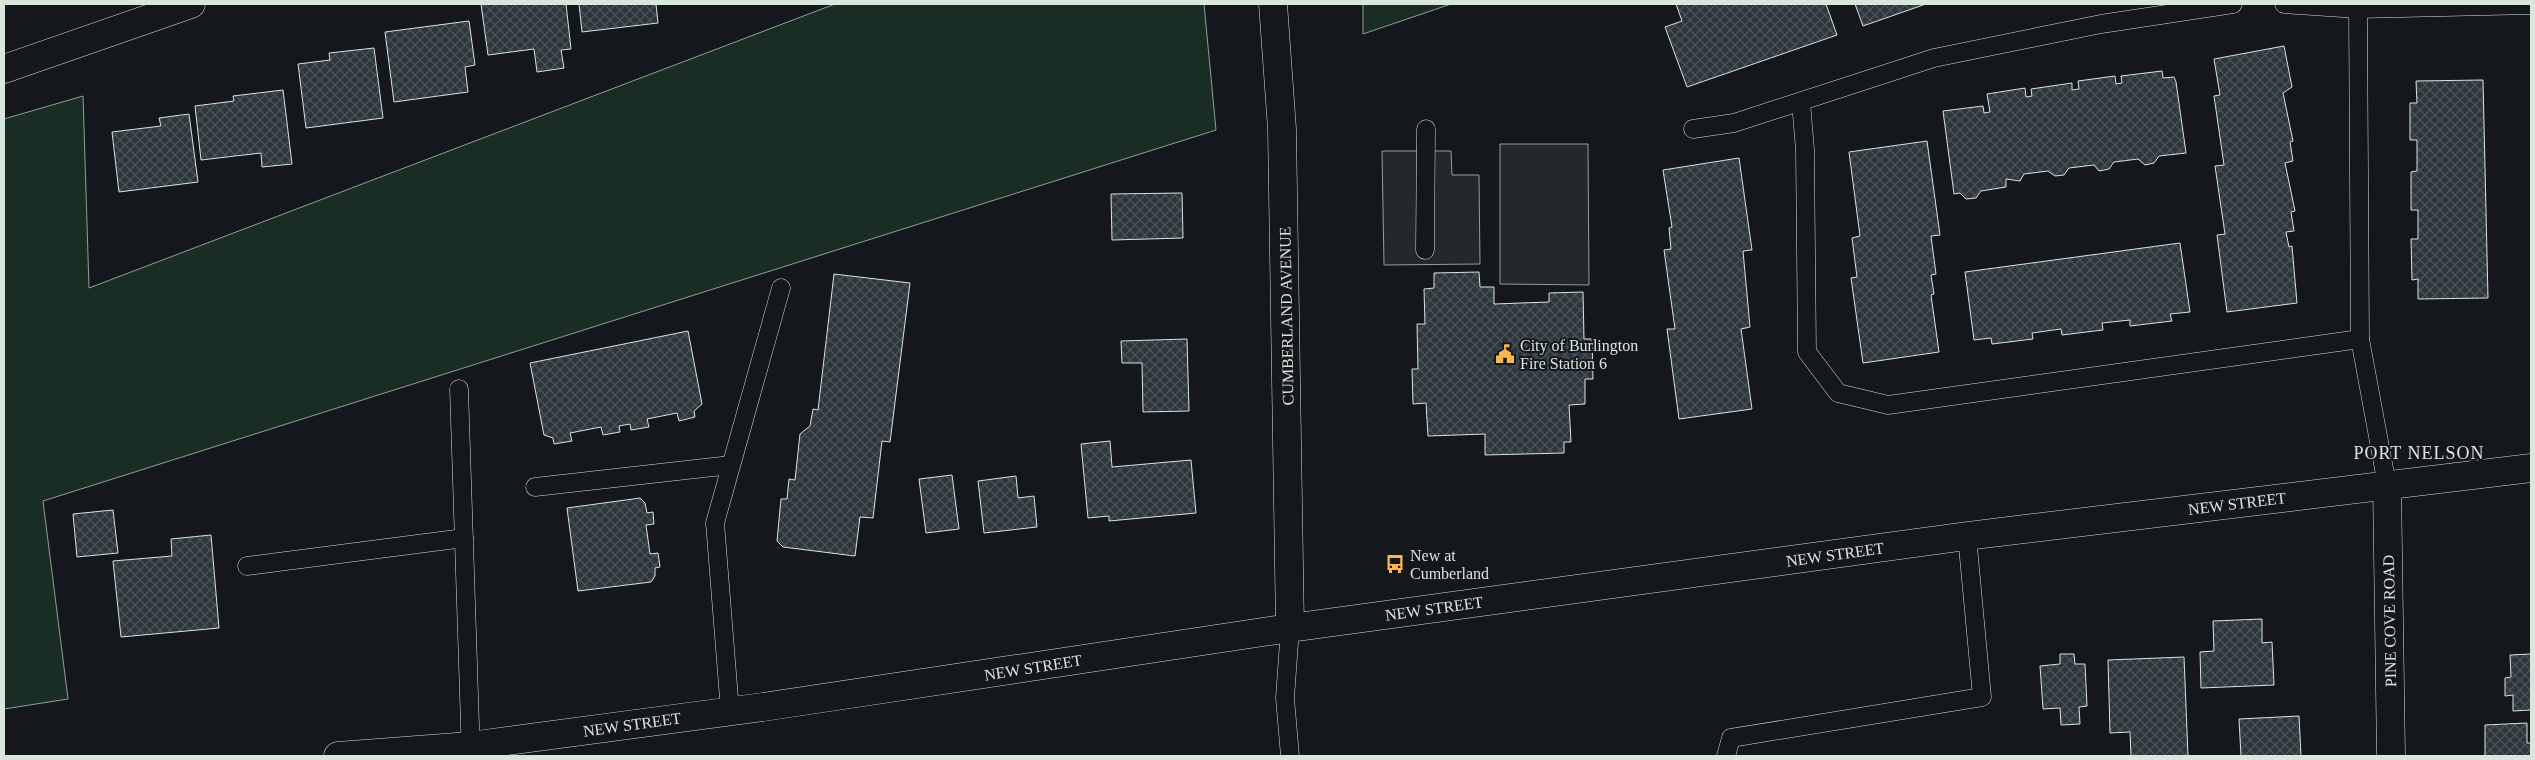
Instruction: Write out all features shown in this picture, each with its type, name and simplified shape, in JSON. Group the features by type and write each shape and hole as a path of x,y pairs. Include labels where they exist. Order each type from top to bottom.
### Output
{"main road":[{"path":"4,69 191,4"},
{"name":"CUMBERLAND AVENUE","path":"1273,4 1282,129 1290,628"},
{"name":"NEW STREET","path":"338,756 471,751 1290,628 1967,536 2531,468"},
{"name":"PINE COVE ROAD","path":"2387,485 2391,756"}],"lane":[{"path":"1693,129 1734,123 1934,58 2101,24 2233,4"},
{"path":"2284,4 2358,9 2531,5"},
{"path":"2358,9 2360,338 2387,485"},
{"path":"1801,102 1805,150 1807,352 1838,393 1888,405 2360,338"},
{"path":"1425,250 1426,129"},
{"path":"730,711 715,523 781,288"},
{"path":"459,389 471,751"},
{"path":"535,487 731,465"},
{"path":"1726,756 1731,738 1982,697 1967,536"},
{"path":"247,566 464,538"},
{"path":"1290,628 1286,698 1290,756"}],"green space":[{"path":"835,4 1204,4 1216,130 43,501 68,699 4,709 4,119 83,96 89,288"},
{"path":"1363,4 1451,4 1363,34"}],"shaded area":[{"path":"1500,144 1588,144 1589,285 1500,284"},
{"path":"1382,151 1451,151 1452,175 1479,175 1480,264 1384,265"}],"building":[{"path":"481,4 566,4 571,49 561,50 564,68 537,72 534,49 488,55"},
{"path":"579,4 656,4 658,23 582,32"},
{"path":"1676,4 1826,4 1837,35 1687,87 1665,27 1682,21"},
{"path":"1855,4 1926,4 1863,26"},
{"path":"469,21 475,65 465,67 468,92 394,102 385,32"},
{"path":"2284,46 2292,87 2283,93 2293,141 2290,142 2293,161 2285,163 2295,211 2291,212 2294,231 2286,232 2289,247 2292,246 2297,303 2227,312 2217,235 2225,234 2215,166 2224,165 2214,96 2220,95 2214,59"},
{"path":"374,48 383,118 306,128 298,64 330,60 329,53"},
{"path":"2162,71 2163,78 2174,77 2176,82 2186,153 2159,156 2154,163 2145,165 2138,159 2114,162 2109,169 2099,171 2094,165 2069,168 2064,175 2055,176 2048,171 2024,174 2020,181 2006,179 2006,187 1981,191 1976,198 1966,199 1960,193 1954,194 1943,111 1983,106 1984,113 1990,112 1987,94 2025,88 2026,97 2032,96 2031,89 2072,83 2072,90 2079,89 2078,81 2115,76 2116,84 2122,83 2121,76"},
{"path":"2483,80 2488,298 2418,299 2418,279 2412,280 2411,239 2418,239 2418,210 2411,210 2411,172 2417,171 2417,140 2410,140 2410,103 2417,103 2416,81"},
{"path":"283,90 292,164 262,167 261,153 201,160 195,106 234,101 233,96"},
{"path":"189,114 198,182 119,192 112,132 161,126 159,118"},
{"path":"1927,141 1940,235 1931,236 1936,274 1931,275 1934,294 1931,295 1939,352 1863,363 1851,278 1857,277 1852,238 1860,236 1849,152"},
{"path":"1739,158 1752,250 1743,251 1750,327 1741,329 1752,409 1679,419 1667,329 1675,329 1664,250 1671,249 1669,228 1672,227 1663,170"},
{"path":"1182,193 1183,238 1112,240 1111,194"},
{"path":"2180,243 2190,312 2170,314 2172,321 2130,326 2130,320 2102,323 2103,330 2062,335 2061,329 2032,333 2033,339 1992,344 1991,338 1974,340 1965,272"},
{"name":"City of Burlington Fire Station 6","path":"1479,272 1480,287 1494,287 1494,304 1549,302 1549,293 1583,292 1584,339 1592,339 1593,379 1585,379 1585,404 1569,405 1571,442 1564,442 1564,453 1485,455 1485,434 1428,436 1426,403 1413,404 1412,369 1418,369 1417,324 1425,324 1424,289 1434,288 1434,273"},
{"path":"834,274 910,283 890,442 882,441 873,518 860,517 855,556 783,547 777,541 781,499 787,499 789,479 795,480 800,434 810,426 813,409 818,410"},
{"path":"688,331 702,404 694,411 695,417 679,421 677,413 647,419 649,427 631,430 630,424 619,426 620,432 603,435 601,427 570,433 572,441 554,444 553,438 544,435 530,363"},
{"path":"1187,339 1189,411 1143,412 1142,363 1122,363 1121,341"},
{"path":"1110,441 1112,467 1191,460 1196,513 1109,521 1109,516 1088,518 1081,444"},
{"path":"952,475 959,529 926,533 919,479"},
{"path":"1016,476 1018,498 1034,496 1037,527 984,533 978,481"},
{"path":"640,498 645,503 647,513 653,512 654,524 646,525 650,554 658,553 660,567 655,568 655,576 651,582 578,591 567,508"},
{"path":"113,510 118,553 77,557 73,514"},
{"path":"211,535 219,628 121,637 113,561 172,556 171,539"},
{"path":"2262,619 2262,643 2272,642 2274,685 2201,688 2200,652 2214,651 2213,621"},
{"path":"2060,654 2074,654 2075,664 2085,664 2087,706 2079,707 2080,724 2061,725 2060,708 2043,709 2040,666 2060,664"},
{"path":"2531,654 2531,710 2513,711 2513,695 2505,696 2505,678 2511,677 2510,655"},
{"path":"2184,657 2188,756 2131,756 2130,732 2110,733 2108,660"},
{"path":"2299,716 2301,756 2241,756 2239,719"},
{"path":"2527,723 2527,743 2531,743 2531,756 2485,756 2485,725"}],"place":[{"name":"City of Burlington Fire Station 6","path":"1505,354"},
{"name":"New at Cumberland","path":"1395,564"}],"district":[{"name":"PORT NELSON","path":"2419,453"}]}
